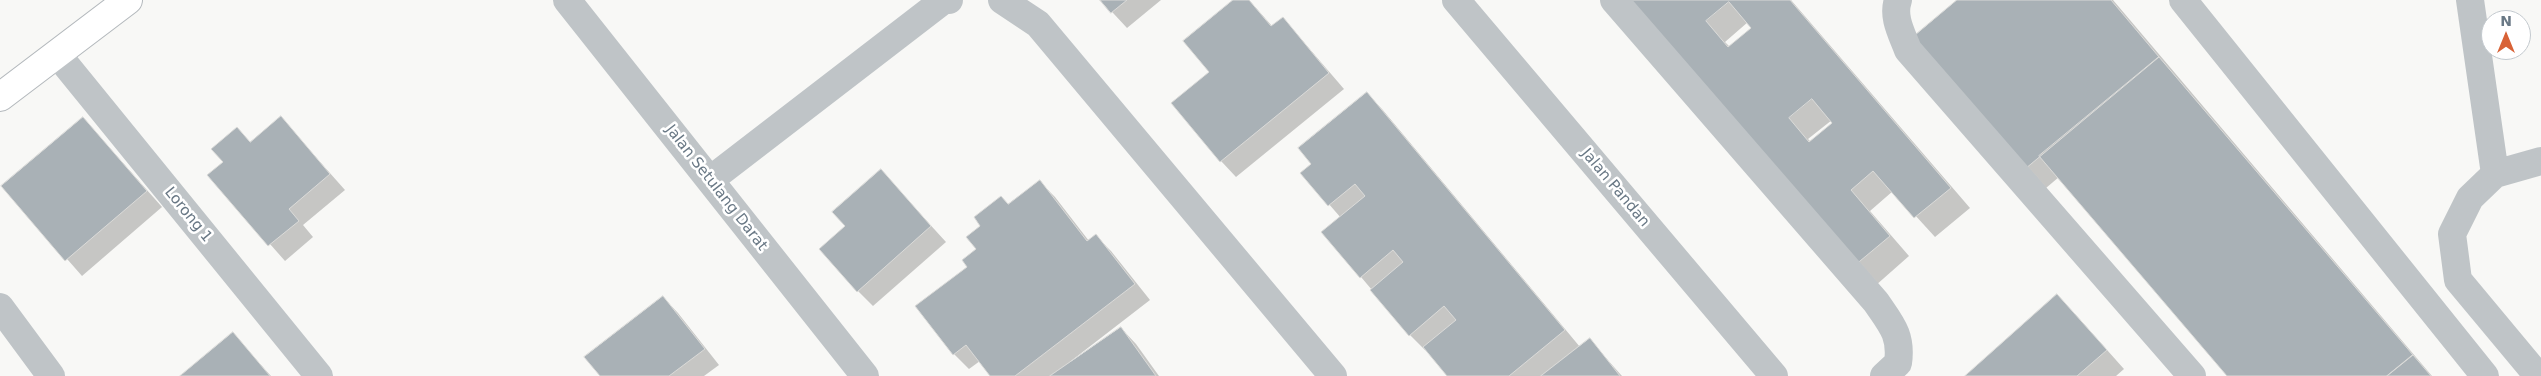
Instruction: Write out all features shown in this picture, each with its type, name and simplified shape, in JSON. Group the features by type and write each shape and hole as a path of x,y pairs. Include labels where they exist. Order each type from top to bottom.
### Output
{"main road":[{"path":"0,97 128,0"}],"street":[{"name":"Jalan Setulang Darat","path":"567,0 865,376"},
{"path":"710,180 944,0 949,0"},
{"path":"1002,0 1038,24 1333,376"},
{"name":"Jalan Pandan","path":"1456,0 1774,376"},
{"path":"1614,0 1885,315 1894,328 1900,347 1898,363 1884,376"},
{"path":"1898,0 1895,8 1898,26 1908,50 2192,376"},
{"path":"2183,0 2484,376"},
{"path":"2470,0 2495,174"},
{"name":"Lorong 1","path":"56,54 320,376"},
{"path":"2538,376 2458,280 2452,234 2470,198 2495,174 2541,161"},
{"path":"0,307 51,376"}],"building":[{"path":"1100,0 1127,0 1111,13"},
{"path":"1233,0 1249,0 1271,26 1283,17 1329,73 1220,162 1171,103 1209,72 1183,41"},
{"path":"1625,0 1790,0 1951,188 1914,218 1873,171 1851,190 1890,236 1854,266","holes":["1729,2 1751,28 1728,47 1706,21","1812,99 1832,123 1809,142 1789,118"]},
{"path":"1957,0 2111,0 2159,57 2025,169 1913,37"},
{"path":"2159,57 2413,355 2387,376 2227,376 2039,156"},
{"path":"1367,92 1565,330 1509,376 1447,376 1423,347 1456,320 1444,306 1409,336 1370,290 1403,262 1393,250 1360,278 1321,232 1365,196 1355,184 1328,206 1300,173 1311,164 1298,148"},
{"path":"281,116 330,174 289,209 299,221 268,246 207,175 223,162 211,149 237,127 250,142"},
{"path":"83,117 147,191 65,261 1,186"},
{"path":"881,169 931,226 857,292 819,249 845,226 832,212"},
{"path":"1040,180 1087,241 1096,234 1135,284 1015,376 990,376 966,345 953,355 915,306 967,267 962,260 976,249 966,237 980,226 974,217 1001,196 1008,204"},
{"path":"2057,294 2107,350 2077,376 1965,376"},
{"path":"663,296 705,349 669,376 600,376 584,357"},
{"path":"1121,327 1156,376 1050,376"},
{"path":"233,332 270,376 180,376"},
{"path":"1590,338 1620,376 1541,376"},
{"path":"2413,355 2431,376 2387,376"}]}
